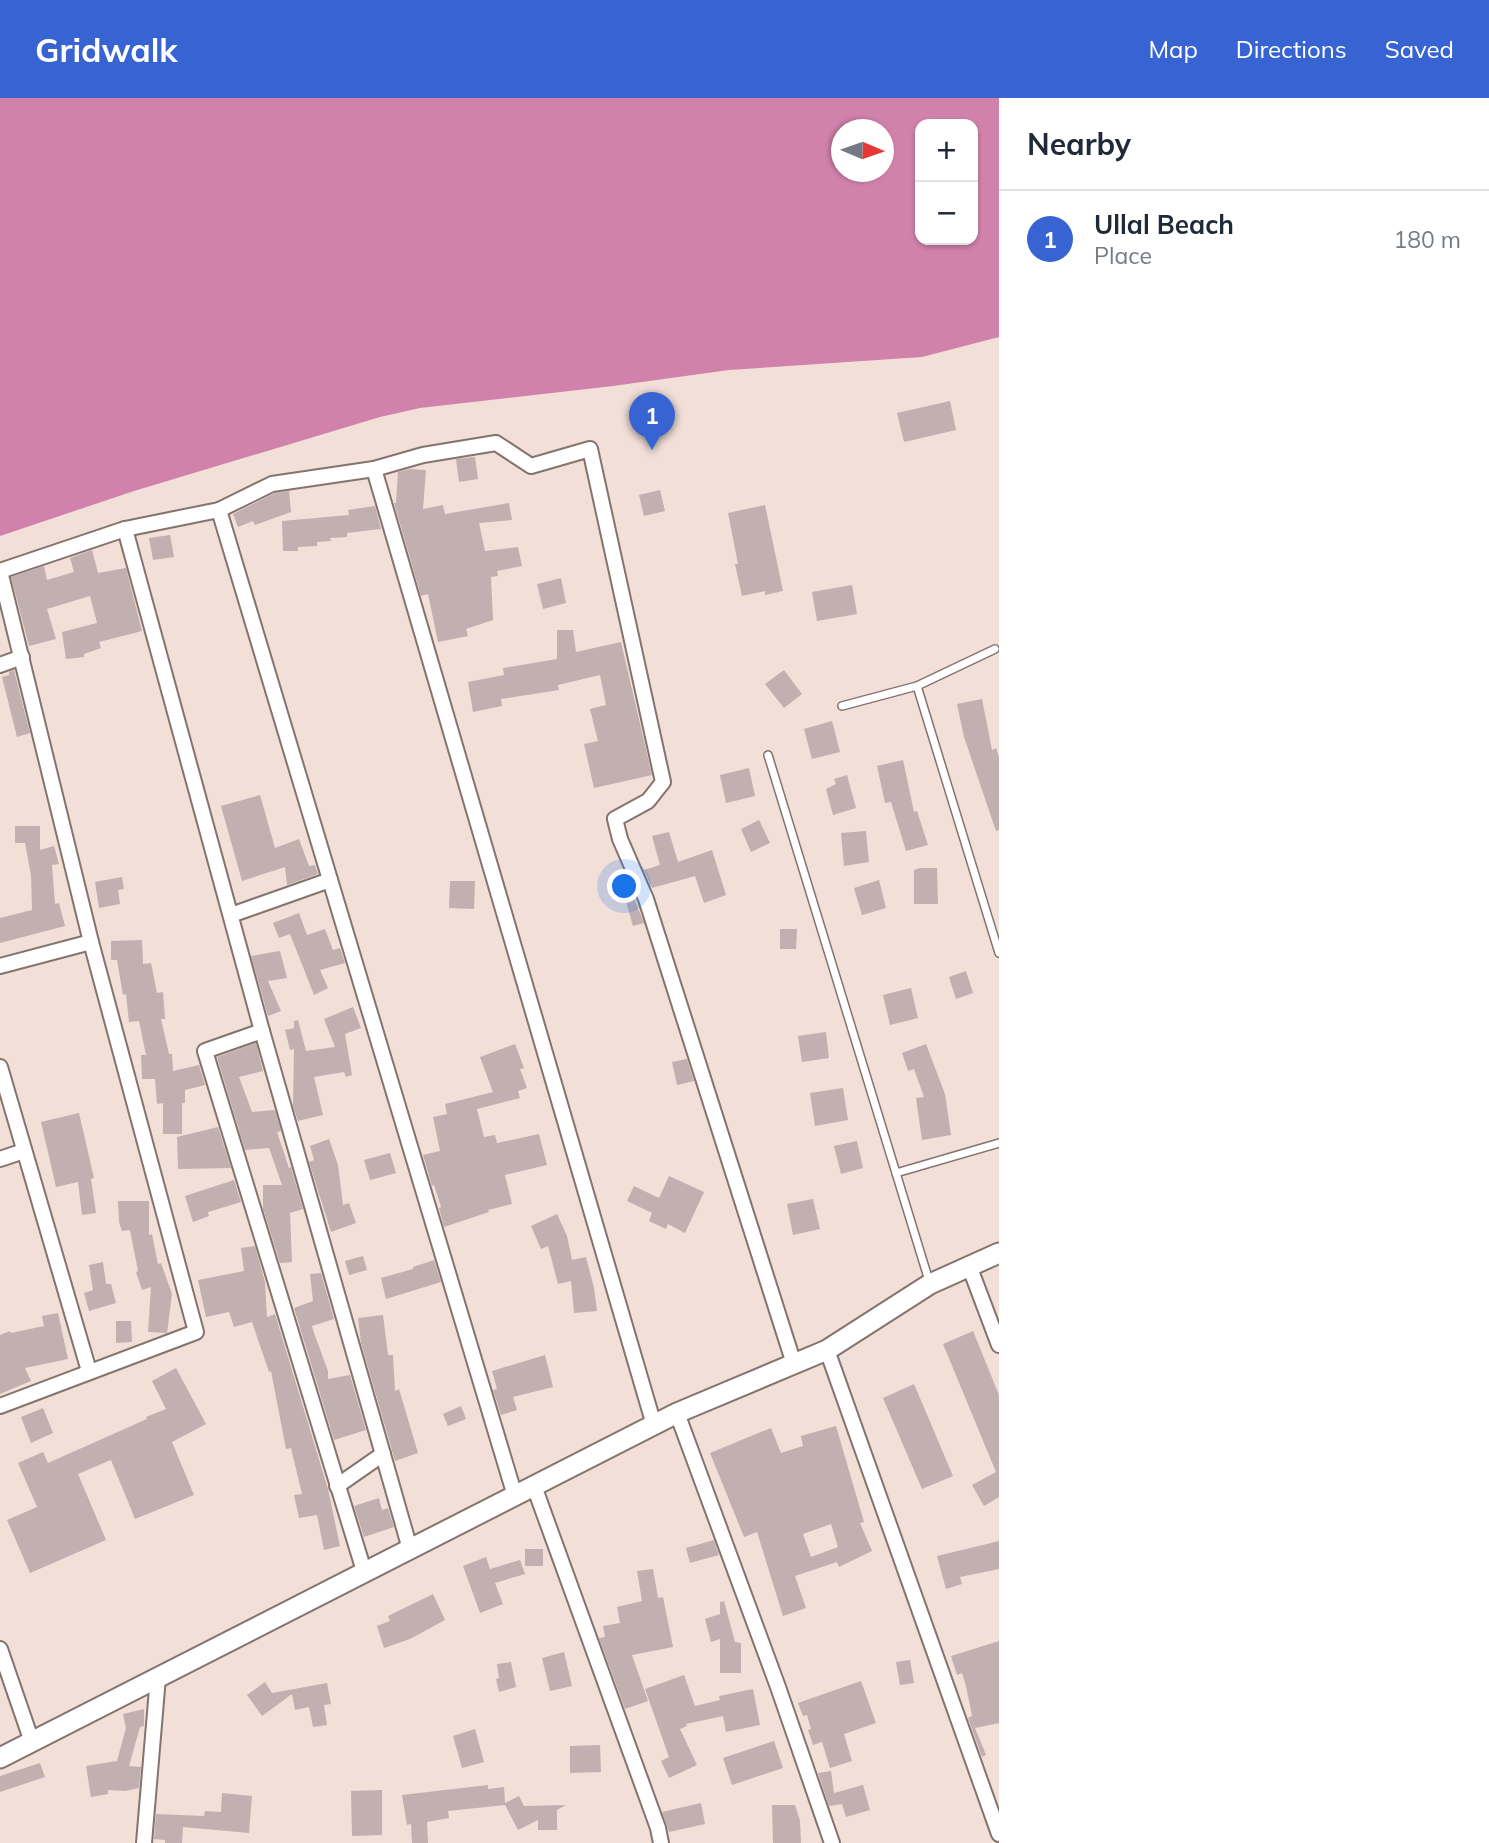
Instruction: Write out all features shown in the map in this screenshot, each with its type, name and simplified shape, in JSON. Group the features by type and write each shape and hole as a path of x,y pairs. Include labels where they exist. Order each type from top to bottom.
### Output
{"street":[{"path":"0,1406 196,1332 91,942 0,571 125,529 219,510 272,484 374,469 423,455 496,443 531,466 590,449 663,782 648,801 614,818 620,839 646,899 794,1364"},
{"path":"374,469 654,1425"},
{"path":"219,510 514,1496"},
{"path":"125,529 262,1031 410,1549"},
{"path":"0,665 22,657"},
{"path":"231,915 330,880"},
{"path":"0,966 91,942"},
{"path":"262,1031 205,1051 364,1571"},
{"path":"0,1067 89,1371"},
{"path":"0,1159 24,1151"},
{"path":"0,1758 677,1413 827,1350 930,1284 999,1253"},
{"path":"970,1268 999,1345"},
{"path":"827,1350 999,1834"},
{"path":"677,1413 778,1686 832,1843"},
{"path":"337,1486 383,1454"},
{"path":"534,1486 658,1828 661,1843"},
{"path":"0,1649 32,1742"},
{"path":"144,1843 158,1677"}],"lane":[{"path":"842,706 917,686 995,649"},
{"path":"917,686 999,953"},
{"path":"768,755 930,1284"},
{"path":"896,1173 999,1143"}],"shaded area":[{"path":"0,98 999,98 999,337 922,357 729,370 420,408 380,417 134,491 0,536"}],"building":[{"path":"950,401 956,430 904,442 897,413"},
{"path":"475,457 478,479 459,482 456,459"},
{"path":"410,469 426,470 423,509 443,505 445,514 509,503 512,520 479,523 485,551 518,547 522,566 497,571 498,576 491,577 493,620 466,629 468,636 438,642 428,594 421,596 394,503 398,472"},
{"path":"660,490 665,511 644,516 639,495"},
{"path":"289,491 291,512 255,525 253,521 238,527 233,514 275,493"},
{"path":"765,505 783,591 765,595 765,591 742,596 728,513"},
{"path":"375,506 381,529 347,533 347,537 317,542 317,546 298,547 298,551 283,551 282,521 349,515 348,510"},
{"path":"170,535 174,557 153,560 149,538"},
{"path":"92,550 98,573 126,568 142,631 99,642 101,648 84,654 84,657 66,659 62,632 97,623 90,596 47,609 56,639 29,646 11,577 44,566 47,580 74,572 70,558"},
{"path":"561,578 566,603 543,609 537,584"},
{"path":"852,585 857,614 817,621 812,592"},
{"path":"557,630 573,630 576,652 621,642 652,775 594,788 584,744 598,741 590,709 606,705 600,675 558,685 559,690 501,699 502,706 473,712 468,682 504,675 503,668 557,659"},
{"path":"14,670 30,733 17,737 2,677"},
{"path":"784,670 802,694 784,708 765,684"},
{"path":"982,699 992,750 996,748 999,757 999,830 996,831 964,737 957,704"},
{"path":"832,721 840,752 812,759 804,729"},
{"path":"903,760 914,812 917,811 928,845 906,851 891,802 885,803 877,766"},
{"path":"749,768 755,796 726,803 720,775"},
{"path":"847,775 856,808 833,815 826,789 836,784 834,779"},
{"path":"260,795 275,848 299,839 309,866 315,865 318,874 287,885 285,867 242,881 221,806"},
{"path":"759,820 770,843 751,852 741,829"},
{"path":"15,826 40,826 40,850 54,846 59,864 52,865 55,904 59,903 65,926 0,943 0,918 32,910 31,875 25,843 15,843"},
{"path":"866,831 869,862 844,866 841,833"},
{"path":"669,832 678,862 712,850 726,895 704,903 695,876 652,888 644,870 660,865 652,836"},
{"path":"937,868 938,904 914,904 914,870"},
{"path":"625,876 644,923 633,926 619,877"},
{"path":"122,877 124,889 118,890 120,904 99,908 95,882"},
{"path":"879,880 886,908 862,915 854,888"},
{"path":"450,881 475,881 474,909 449,908"},
{"path":"299,913 307,935 325,929 333,950 340,948 345,963 320,970 328,988 314,995 290,934 279,938 273,923"},
{"path":"780,929 797,929 796,949 780,949"},
{"path":"142,940 143,964 151,963 157,993 163,992 165,1019 161,1019 169,1054 172,1054 173,1071 199,1065 205,1085 185,1090 185,1103 182,1103 182,1134 163,1134 163,1103 157,1104 155,1079 142,1079 141,1055 146,1055 139,1021 129,1022 126,994 123,995 117,960 111,960 111,941"},
{"path":"280,951 287,978 268,981 281,1011 268,1016 251,956"},
{"path":"966,971 973,993 956,999 949,977"},
{"path":"911,988 918,1018 890,1025 883,995"},
{"path":"353,1007 361,1028 345,1034 352,1075 346,1077 344,1072 314,1077 323,1115 298,1121 293,1106 294,1049 290,1050 285,1030 294,1028 294,1021 298,1020 306,1051 335,1047 324,1019"},
{"path":"826,1032 829,1058 802,1062 798,1036"},
{"path":"256,1043 263,1071 239,1077 252,1112 275,1110 281,1131 277,1132 303,1209 290,1213 292,1262 280,1263 263,1209 263,1185 282,1185 269,1148 245,1150 217,1057"},
{"path":"515,1044 524,1068 520,1069 527,1088 518,1091 520,1098 477,1109 484,1137 495,1135 497,1143 539,1134 547,1165 505,1175 512,1204 444,1227 439,1208 441,1207 423,1155 440,1151 433,1117 447,1114 445,1104 493,1092 480,1057"},
{"path":"926,1044 945,1094 951,1135 922,1140 916,1098 924,1097 914,1069 908,1071 902,1053"},
{"path":"687,1059 694,1081 677,1085 672,1062"},
{"path":"843,1088 848,1120 815,1126 810,1093"},
{"path":"79,1113 94,1178 91,1179 96,1213 82,1215 78,1182 56,1187 41,1122"},
{"path":"218,1127 231,1168 178,1169 177,1137"},
{"path":"329,1139 338,1165 343,1205 349,1203 356,1223 331,1232 309,1162 314,1160 310,1146"},
{"path":"857,1141 863,1168 841,1174 834,1146"},
{"path":"390,1153 396,1173 370,1180 364,1160"},
{"path":"669,1176 704,1192 685,1233 668,1224 666,1229 649,1221 652,1213 627,1201 634,1186 659,1198"},
{"path":"234,1180 241,1202 208,1212 209,1216 193,1222 185,1196"},
{"path":"813,1199 820,1229 793,1235 787,1204"},
{"path":"118,1201 149,1201 149,1235 152,1234 158,1264 161,1263 172,1294 167,1333 148,1332 151,1287 142,1290 136,1272 138,1271 130,1230 122,1231 119,1222"},
{"path":"557,1214 567,1236 572,1260 586,1257 597,1311 574,1313 571,1281 558,1284 548,1246 541,1249 531,1226"},
{"path":"255,1246 265,1282 267,1317 275,1314 328,1489 340,1546 324,1550 317,1515 299,1518 294,1495 302,1494 291,1448 286,1449 271,1371 269,1372 252,1322 234,1327 229,1312 206,1317 198,1280 244,1271 241,1248"},
{"path":"363,1256 367,1270 349,1275 345,1261"},
{"path":"434,1260 441,1282 386,1299 381,1278"},
{"path":"103,1262 106,1284 111,1284 116,1303 89,1311 84,1293 93,1290 89,1265"},
{"path":"321,1273 334,1319 312,1326 314,1333 328,1371 328,1379 350,1375 366,1430 334,1440 294,1308 313,1301 310,1274"},
{"path":"58,1313 68,1359 25,1368 31,1381 0,1394 0,1335 44,1326 42,1316"},
{"path":"383,1315 388,1355 393,1355 395,1391 399,1389 418,1453 395,1461 361,1343 358,1318"},
{"path":"116,1321 131,1321 132,1342 116,1343"},
{"path":"973,1331 999,1395 999,1497 984,1506 972,1485 996,1472 943,1344"},
{"path":"545,1355 553,1387 513,1397 517,1410 501,1415 493,1390 497,1389 492,1371"},
{"path":"176,1368 206,1424 172,1442 194,1495 135,1519 111,1460 78,1474 106,1540 30,1573 7,1520 37,1507 18,1463 43,1452 48,1463 166,1409 152,1381"},
{"path":"914,1384 953,1476 922,1489 883,1398"},
{"path":"461,1406 466,1419 448,1426 443,1414"},
{"path":"43,1408 53,1433 31,1443 21,1417"},
{"path":"836,1426 864,1522 860,1523 872,1551 839,1567 837,1562 795,1576 806,1608 783,1616 757,1532 744,1537 710,1453 771,1428 781,1453 803,1446 801,1436","holes":["831,1524 838,1547 811,1557 803,1534"]},
{"path":"379,1498 382,1510 388,1508 394,1527 364,1537 354,1506"},
{"path":"714,1540 719,1555 690,1563 686,1548"},
{"path":"999,1541 999,1569 960,1577 962,1584 946,1589 937,1556"},
{"path":"525,1549 543,1549 543,1566 525,1566"},
{"path":"486,1557 490,1569 520,1560 525,1574 495,1583 503,1604 480,1613 463,1566"},
{"path":"653,1569 658,1598 663,1597 673,1647 632,1655 648,1701 625,1709 599,1638 605,1637 603,1626 620,1623 617,1607 642,1601 637,1571"},
{"path":"433,1594 445,1620 410,1639 384,1648 377,1626 390,1621 388,1616"},
{"path":"724,1601 735,1642 741,1643 741,1673 720,1673 720,1639 711,1642 705,1619 720,1614 720,1602"},
{"path":"999,1641 999,1723 975,1728 986,1755 982,1757 968,1718 972,1716 966,1686 962,1673 957,1675 951,1656"},
{"path":"564,1652 572,1686 550,1691 542,1658"},
{"path":"910,1660 914,1683 900,1685 896,1662"},
{"path":"511,1662 516,1687 499,1692 497,1664"},
{"path":"684,1675 695,1706 720,1700 719,1696 753,1689 760,1725 726,1732 723,1716 686,1724 687,1726 680,1729 697,1765 669,1778 661,1761 669,1757 645,1689"},
{"path":"861,1681 876,1723 844,1734 852,1761 830,1768 822,1742 813,1745 807,1715 803,1716 798,1703"},
{"path":"265,1682 272,1693 327,1683 331,1704 324,1705 327,1725 313,1727 309,1707 295,1710 292,1694 262,1716 247,1695"},
{"path":"144,1709 144,1726 140,1727 129,1766 141,1767 139,1788 108,1790 108,1794 91,1797 86,1766 117,1761 126,1728 123,1714"},
{"path":"475,1729 484,1762 462,1768 453,1736"},
{"path":"774,1741 783,1768 732,1785 723,1758"},
{"path":"600,1745 601,1772 570,1773 570,1746"},
{"path":"40,1763 45,1777 0,1792 0,1776"},
{"path":"831,1771 834,1793 863,1785 870,1810 846,1817 842,1804 829,1806 818,1773"},
{"path":"488,1785 488,1789 504,1787 505,1803 519,1796 524,1806 566,1805 557,1810 557,1830 538,1830 538,1820 518,1830 505,1805 448,1811 449,1818 427,1822 428,1843 412,1843 411,1824 407,1825 402,1795"},
{"path":"382,1790 382,1835 352,1836 351,1791"},
{"path":"222,1793 252,1796 249,1833 183,1827 182,1843 165,1843 165,1840 154,1839 156,1814 204,1816 205,1811 221,1812"},
{"path":"701,1803 705,1824 669,1832 662,1812"},
{"path":"772,1805 795,1805 800,1821 801,1843 773,1843"}],"place":[{"name":"Ullal Beach","path":"652,450"}]}
